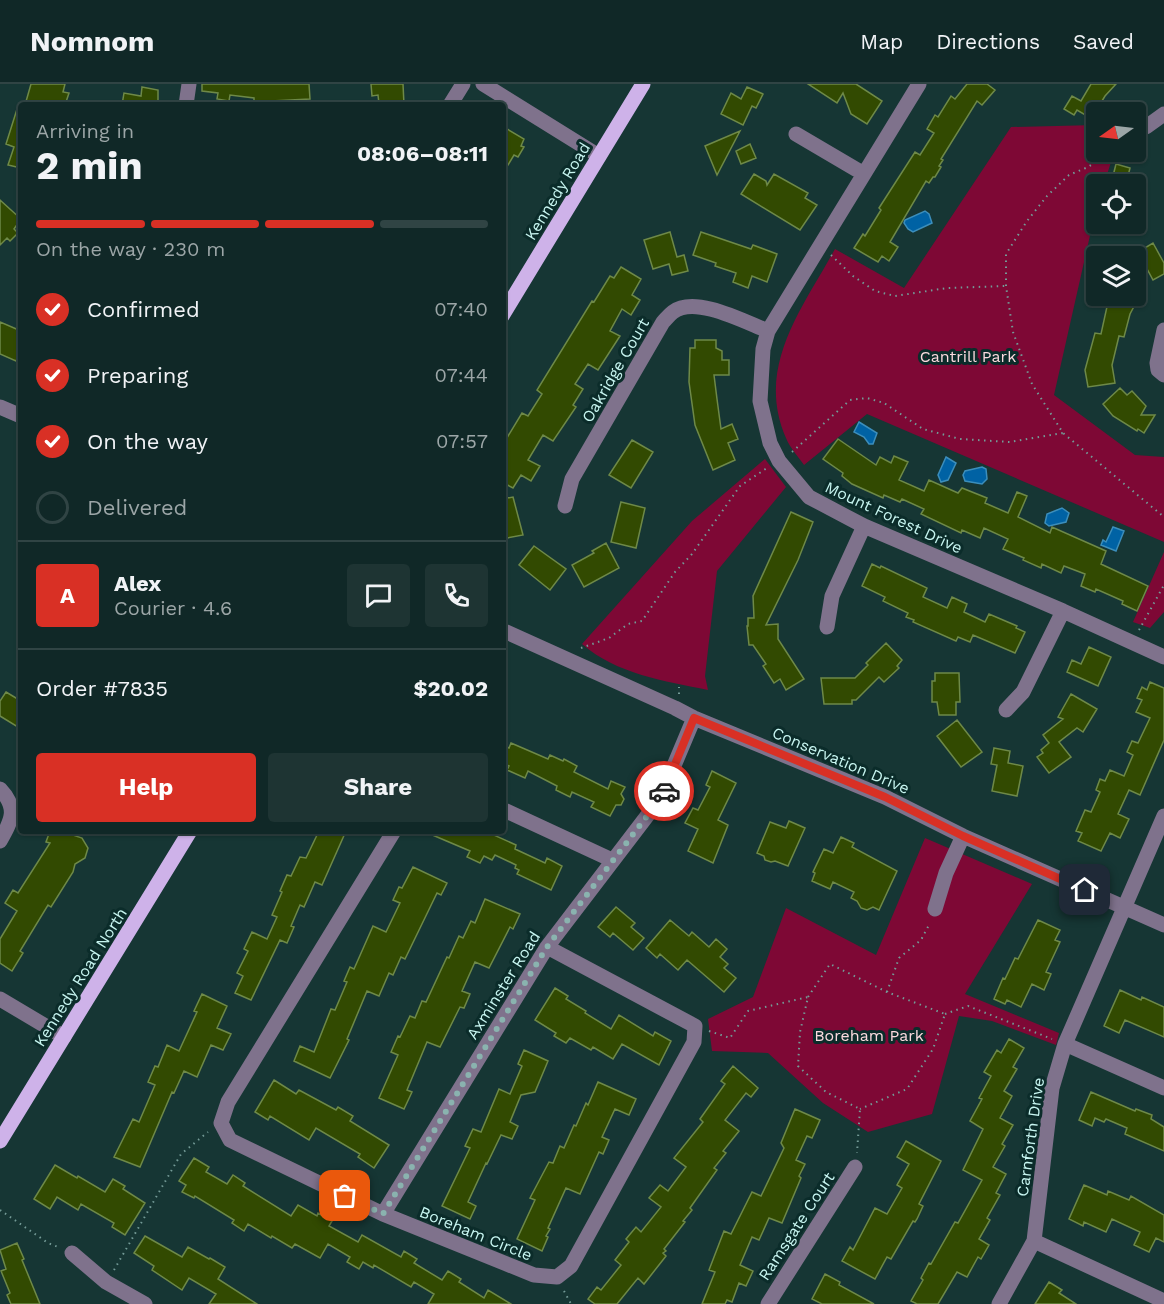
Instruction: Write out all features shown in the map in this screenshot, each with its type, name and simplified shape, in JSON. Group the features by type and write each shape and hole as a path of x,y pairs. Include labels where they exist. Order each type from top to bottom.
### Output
{"main road":[{"name":"Kennedy Road","path":"506,309 643,84"},
{"name":"Kennedy Road North","path":"0,1141 188,834"}],"street":[{"path":"186,102 189,84"},
{"path":"452,102 463,84"},
{"path":"483,84 599,156"},
{"name":"Mount Forest Drive","path":"919,84 768,331 763,350 760,401 770,443 778,460 809,497 864,526 1063,610 1164,657"},
{"path":"1146,127 1164,114"},
{"path":"796,134 864,174"},
{"name":"Oakridge Court","path":"565,506 572,479 663,322 674,311 688,306 702,307 768,331"},
{"path":"1164,330 1157,363 1158,370 1164,375"},
{"path":"0,407 18,415"},
{"path":"827,627 832,596 864,526"},
{"path":"1006,710 1023,692 1063,610"},
{"name":"Conservation Drive","path":"506,632 694,718 885,797 963,836 1164,925"},
{"name":"Axminster Road","path":"383,1214 547,947 660,799 694,718"},
{"path":"0,789 10,801 13,814 0,841"},
{"path":"506,810 612,860"},
{"name":"Carnforth Drive","path":"999,1304 1034,1241 1052,1089 1065,1044 1164,816"},
{"path":"221,1123 228,1102 392,834"},
{"path":"935,909 946,873 963,836"},
{"path":"547,947 695,1026"},
{"path":"0,999 64,1037"},
{"name":"Boreham Circle","path":"221,1123 230,1140 383,1214 534,1275 557,1277 571,1266 694,1042 695,1026"},
{"path":"1065,1044 1164,1088"},
{"name":"Ramsgate Court","path":"768,1304 855,1167"},
{"path":"1034,1241 1164,1300"},
{"path":"72,1254 106,1282 145,1304"}],"path":[{"path":"1097,162 1069,176 1047,196 1027,221 1006,254 1006,286 1013,332 1032,384 1063,433 1164,517"},
{"path":"820,245 853,276 875,291 895,296 947,288 1006,286"},
{"path":"788,455 850,400 867,398 884,403 923,429 960,439 1010,442 1063,433"},
{"path":"562,657 593,642 609,638 628,624 642,621 675,572 692,554 740,486 773,464"},
{"path":"1132,642 1164,585"},
{"path":"679,687 679,697"},
{"path":"887,992 899,958 921,940 935,909"},
{"path":"945,1014 933,1049 907,1089 860,1109 826,1092 798,1066 800,1032 808,997 830,964 887,992 945,1014 968,1006 1065,1044"},
{"path":"695,1026 730,1038 748,1011 808,997"},
{"path":"855,1167 860,1109"},
{"path":"106,1282 181,1154 221,1123"},
{"path":"0,1210 48,1243 72,1254"}],"green space":[{"name":"Cantrill Park","path":"1086,125 1086,162 1111,162 1107,174 1086,174 1086,234 1090,234 1054,395 1135,455 1164,457 1164,542 867,414 804,465 788,442 778,412 776,387 779,363 786,339 797,316 835,249 904,288 1011,127"},
{"path":"765,459 786,487 717,571 705,676 708,690 625,669 610,663 582,644 692,521"},
{"path":"1164,552 1164,612 1150,628 1133,622"},
{"name":"Boreham Park","path":"925,838 1032,884 965,994 1059,1033 1056,1045 992,1021 959,1016 932,1114 868,1132 823,1103 768,1053 712,1051 708,1019 753,997 786,908 876,955"}],"water":[{"path":"925,211 929,214 932,223 913,232 908,229 904,223 905,220"},
{"path":"859,422 877,433 873,444 869,444 864,437 854,432"},
{"path":"946,457 956,463 948,480 941,482 938,475"},
{"path":"982,467 986,469 987,479 982,484 965,481 963,475 965,471"},
{"path":"1062,508 1069,513 1066,522 1049,526 1045,523 1047,514"},
{"path":"1113,527 1124,531 1116,551 1101,545 1103,540 1106,542"}],"building":[{"path":"31,84 65,84 63,92 69,93 66,102 26,102"},
{"path":"202,84 309,84 310,99 260,102 254,101 254,98 230,95 229,101 217,99 218,93 202,91"},
{"path":"371,84 403,84 404,102 379,102 378,95 372,96"},
{"path":"808,84 856,84 882,101 867,124 851,114 843,93 837,103"},
{"path":"967,84 987,84 995,90 982,105 977,101 941,159 943,160 939,166 941,167 935,177 929,183 926,181 890,242 898,247 889,261 882,256 878,262 854,248 863,234 865,236 881,210 879,208 915,152 920,155 934,133 927,129 935,115 938,117 951,96 955,99"},
{"path":"1091,84 1116,84 1101,102 1086,102 1086,115 1077,110 1074,115 1064,109 1072,96 1081,101"},
{"path":"142,87 158,90 158,102 122,102 124,93 141,96"},
{"path":"747,87 763,94 756,108 752,106 743,125 721,114 731,93 741,99"},
{"path":"18,106 18,167 8,165 14,147 6,144"},
{"path":"506,128 524,139 521,146 524,147 518,157 514,155 506,168"},
{"path":"740,131 717,175 705,146"},
{"path":"750,144 756,158 741,164 736,151"},
{"path":"1116,164 1130,168 1128,174 1114,174"},
{"path":"754,174 766,181 767,185 774,174 808,193 805,198 817,205 800,230 741,194"},
{"path":"0,200 18,216 18,223 14,229 18,233 10,241 7,238 0,245"},
{"path":"670,232 677,257 684,255 688,271 672,275 669,264 653,269 644,240"},
{"path":"701,232 751,249 753,245 777,254 767,282 752,276 748,288 733,282 736,273 693,255"},
{"path":"1153,243 1164,263 1164,274 1153,280 1146,267 1146,247"},
{"path":"621,267 641,279 632,295 640,300 631,315 622,309 610,331 620,336 598,370 588,364 575,384 583,389 573,405 576,407 553,441 543,435 528,460 540,466 531,481 521,475 513,488 506,484 506,439 522,413 528,416 542,394 537,390 592,301 594,302 610,276 614,278"},
{"path":"1107,306 1134,306 1124,337 1119,336 1112,365 1115,383 1088,387 1085,370 1095,333 1101,334"},
{"path":"0,322 18,330 18,356 16,361 0,354"},
{"path":"695,340 716,340 716,348 722,351 722,360 729,360 729,375 714,375 721,429 732,424 738,439 728,443 735,460 713,470 695,425 689,382 690,348 695,348"},
{"path":"1120,388 1127,395 1132,391 1146,406 1141,415 1155,415 1144,433 1113,416 1103,404"},
{"path":"838,439 876,465 880,457 891,463 894,456 908,462 899,480 924,491 929,480 958,493 962,488 987,498 985,503 1008,513 1017,492 1027,496 1018,517 1050,533 1052,527 1106,551 1101,564 1148,586 1137,611 1122,604 1123,601 1096,589 1095,592 1081,586 1085,574 1064,566 1061,573 1042,564 1041,568 1023,560 1024,558 1003,549 1008,539 984,528 980,538 962,530 961,533 921,514 924,509 902,499 900,502 884,495 883,498 852,484 842,476 843,473 823,459"},
{"path":"632,440 653,452 631,488 609,475"},
{"path":"513,497 523,535 506,538 506,498"},
{"path":"621,502 645,508 636,548 611,542"},
{"path":"791,512 813,522 798,560 766,625 778,624 778,639 804,679 786,690 780,679 774,683 763,666 766,664 753,645 749,645 747,626 748,618 754,618 753,596"},
{"path":"606,543 619,568 584,587 572,565 594,553 592,551"},
{"path":"534,546 566,569 550,590 519,565"},
{"path":"872,564 927,588 923,597 947,608 952,597 967,604 964,612 985,622 989,614 1017,626 1016,628 1025,632 1015,653 973,635 970,642 958,637 956,641 913,622 914,620 906,617 908,613 883,601 885,597 862,586"},
{"path":"886,643 902,660 897,666 899,668 884,682 879,677 856,700 852,700 852,704 824,704 821,678 855,678"},
{"path":"1089,647 1111,657 1098,686 1067,672 1072,660 1081,664"},
{"path":"935,673 959,673 960,702 956,702 956,715 939,715 937,702 932,702 932,681 935,681"},
{"path":"1150,682 1164,688 1164,740 1140,795 1129,790 1118,814 1129,819 1120,838 1110,833 1101,851 1078,841 1082,833 1076,831 1085,810 1091,812 1100,792 1096,790 1100,779 1105,781 1110,770 1124,776 1133,755 1127,752 1132,741 1138,743 1150,718 1136,712 1142,700 1137,698 1142,687 1147,690"},
{"path":"6,692 18,699 18,727 0,716 0,701"},
{"path":"1071,694 1097,709 1083,732 1077,728 1059,742 1071,757 1049,773 1037,757 1043,753 1041,750 1049,743 1043,735 1063,719 1058,717"},
{"path":"957,720 982,752 961,767 937,736"},
{"path":"511,743 548,759 550,755 563,761 564,759 577,766 574,772 608,789 611,781 625,787 621,794 624,799 621,805 616,805 610,816 591,807 594,802 572,792 570,797 556,790 557,786 528,771 525,778 507,770 509,766 506,765 506,747 509,748"},
{"path":"994,748 1010,751 1008,763 1023,766 1017,796 992,791 997,765 991,764"},
{"path":"712,771 736,783 718,820 728,825 713,863 688,851 698,829 685,823 693,808 698,810 710,787 706,785"},
{"path":"789,821 805,828 788,866 765,860 764,856 757,853 770,822 786,828"},
{"path":"49,834 70,834 82,838 88,848 85,858 75,864 73,872 51,907 48,905 20,951 23,953 12,971 0,963 0,939 17,911 5,903 13,890 18,893 50,843 46,842"},
{"path":"318,834 345,834 322,885 315,882 304,907 300,905 287,943 280,940 251,1000 235,993 243,976 237,973 248,951 244,949 252,932 267,939 277,917 272,915 287,875 291,876 300,857 306,858"},
{"path":"430,834 492,834 516,845 515,849 545,863 547,858 562,866 551,890 517,874 519,870 515,868 516,865 495,855 492,860 484,856 480,863 467,857 470,851"},
{"path":"841,837 854,843 852,847 897,871 879,910 873,907 867,910 861,908 857,901 851,898 854,892 833,882 830,889 812,881 815,873 813,872 824,849 833,853"},
{"path":"413,867 447,883 441,895 437,893 405,959 401,957 393,975 389,973 379,996 367,991 347,1039 349,1040 330,1078 294,1061 300,1046 314,1052 331,1009 335,1010 347,982 344,981 350,967 354,969 373,926 386,932 400,903 393,900"},
{"path":"485,899 520,914 513,929 510,927 489,968 475,962 462,991 470,994 464,1008 460,1007 440,1047 427,1042 407,1090 412,1092 404,1109 379,1098 398,1055 391,1052 398,1036 400,1037 410,1016 415,1018 422,1001 426,1002 459,936 463,938 471,921 475,923"},
{"path":"616,907 635,923 631,927 644,938 633,950 613,933 610,937 598,927"},
{"path":"670,920 689,936 692,932 709,947 716,939 727,949 720,957 728,964 724,968 736,978 724,992 687,960 678,970 660,954 657,958 646,948"},
{"path":"1038,920 1060,930 1055,940 1060,942 1046,972 1051,974 1044,990 1032,984 1021,1007 1007,1000 1005,1004 994,999 1003,978 1005,979 1015,958 1018,959"},
{"path":"555,988 568,996 566,999 586,1011 585,1013 611,1029 619,1015 653,1036 655,1032 671,1041 659,1065 622,1044 613,1059 593,1047 591,1050 570,1038 566,1043 554,1036 556,1033 535,1020"},
{"path":"1120,990 1164,1007 1164,1037 1125,1020 1119,1033 1104,1026"},
{"path":"202,994 227,1006 217,1028 231,1034 223,1050 211,1045 197,1077 184,1071 174,1093 172,1092 140,1167 114,1157 133,1119 139,1122 155,1085 148,1082 155,1066 158,1067 167,1045 179,1051 197,1012 194,1011"},
{"path":"1009,1039 1024,1048 1013,1067 1017,1069 1004,1091 1012,1096 1000,1118 1013,1125 1002,1144 1005,1146 993,1167 1006,1174 996,1193 1000,1195 987,1218 990,1220 979,1239 989,1245 981,1259 978,1257 967,1277 957,1272 938,1304 917,1304 911,1301 923,1280 921,1278 955,1222 958,1223 982,1180 963,1170 983,1129 970,1121 991,1076 984,1072 997,1050 1001,1053"},
{"path":"524,1050 548,1061 535,1092 521,1095 510,1122 518,1126 512,1139 501,1135 486,1163 468,1202 476,1206 470,1219 442,1206 470,1148 465,1146 473,1129 481,1132 499,1089 510,1094 522,1066 518,1064"},
{"path":"733,1066 758,1088 751,1097 746,1093 725,1120 739,1131 723,1151 726,1153 714,1168 717,1170 690,1208 692,1210 683,1221 685,1222 664,1249 666,1251 663,1253 666,1256 644,1284 638,1278 617,1304 595,1304 588,1299 597,1287 601,1290 621,1265 615,1260 629,1242 626,1239 636,1227 641,1232 661,1207 649,1198 660,1185 668,1191 686,1167 674,1158 703,1122 700,1119 725,1084 721,1081"},
{"path":"274,1080 296,1094 299,1090 336,1110 338,1107 353,1116 350,1121 389,1145 374,1168 358,1157 360,1154 316,1128 309,1140 270,1116 268,1120 255,1112"},
{"path":"598,1082 636,1099 629,1115 615,1109 602,1137 609,1140 603,1154 599,1152 580,1194 566,1188 548,1228 550,1229 546,1236 548,1237 542,1251 517,1239 535,1200 530,1198 549,1162 553,1163 560,1146 564,1148"},
{"path":"1091,1092 1135,1111 1136,1109 1152,1115 1151,1119 1164,1127 1164,1151 1125,1134 1127,1128 1106,1119 1104,1122 1095,1118 1092,1126 1079,1120"},
{"path":"795,1109 820,1120 812,1138 807,1136 796,1160 805,1164 782,1223 769,1218 759,1240 752,1237 740,1265 753,1271 746,1286 739,1283 732,1302 727,1300 725,1304 702,1304 715,1272 709,1270 724,1231 731,1234 752,1192 761,1196 784,1148 781,1143"},
{"path":"906,1141 941,1161 919,1204 923,1206 917,1219 913,1221 891,1259 887,1257 875,1279 842,1261 850,1247 853,1250 875,1208 887,1214 902,1188 897,1185 909,1164 897,1157"},
{"path":"194,1158 209,1167 206,1172 227,1184 233,1175 245,1183 243,1186 291,1216 298,1205 317,1216 318,1213 332,1221 329,1226 358,1242 362,1235 401,1257 404,1251 417,1259 414,1263 442,1280 448,1271 461,1279 459,1282 484,1298 488,1290 511,1304 428,1304 434,1294 414,1282 411,1287 374,1265 373,1268 363,1262 359,1269 347,1262 350,1257 328,1244 320,1258 295,1244 292,1248 248,1224 244,1231 232,1223 234,1220 195,1196 194,1198 182,1192 186,1185 179,1181"},
{"path":"55,1165 105,1192 113,1179 125,1186 123,1189 145,1203 125,1235 112,1227 114,1223 81,1204 78,1210 57,1197 50,1209 34,1199"},
{"path":"1084,1185 1107,1195 1108,1191 1129,1200 1131,1196 1164,1215 1164,1242 1156,1238 1149,1252 1134,1245 1140,1232 1112,1219 1106,1232 1084,1222 1083,1226 1069,1219"},
{"path":"145,1236 182,1257 188,1247 225,1267 218,1279 257,1304 209,1304 216,1294 189,1278 182,1290 152,1270 154,1266 134,1253"},
{"path":"17,1243 40,1304 11,1304 7,1295 10,1293 1,1271 6,1269 0,1250"},
{"path":"825,1274 840,1282 839,1285 874,1304 822,1304 812,1299"},
{"path":"1049,1282 1062,1290 1059,1293 1076,1304 1035,1304"}],"way so far":[{"path":"345,1196 383,1214 547,947 664,791"}],"route":[{"path":"664,791 694,718 885,797 963,836 1085,890"}]}
